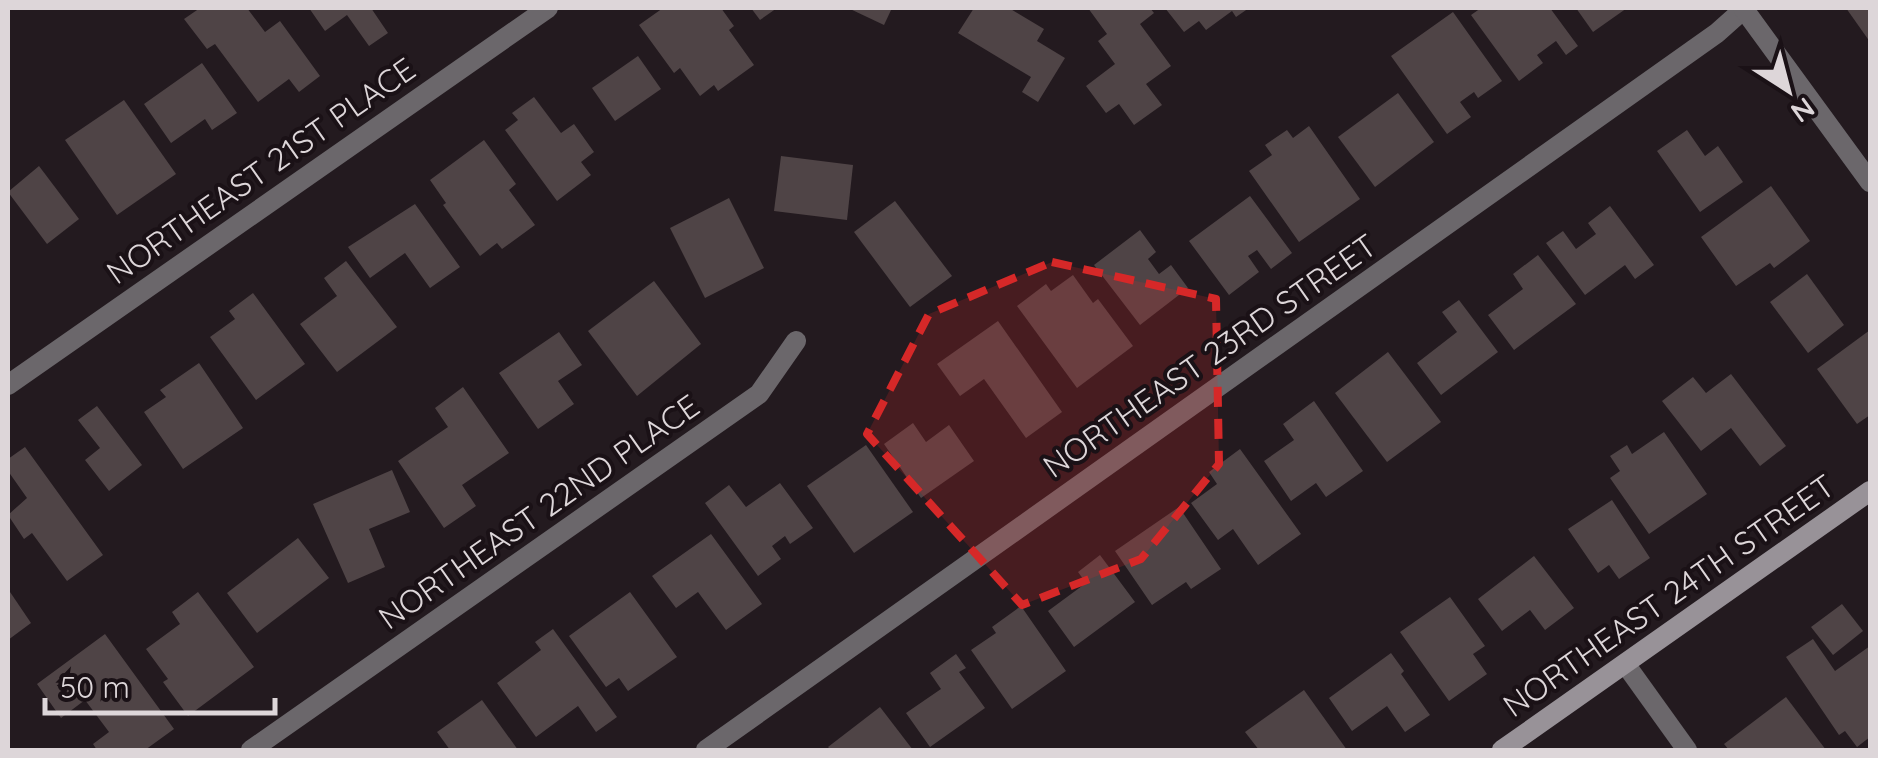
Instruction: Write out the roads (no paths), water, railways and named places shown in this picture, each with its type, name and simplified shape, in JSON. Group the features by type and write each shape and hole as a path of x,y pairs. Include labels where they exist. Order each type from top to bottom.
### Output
{"main road":[{"name":"NORTHEAST 24TH STREET","path":"1502,750 1870,491"}],"street":[{"name":"NORTHEAST 21ST PLACE","path":"8,384 548,8"},
{"path":"1744,8 1870,182"},
{"name":"NORTHEAST 23RD STREET","path":"706,750 1700,44 1744,8"},
{"name":"NORTHEAST 22ND PLACE","path":"251,750 759,394 796,341"},
{"path":"1626,665 1687,750"}]}
